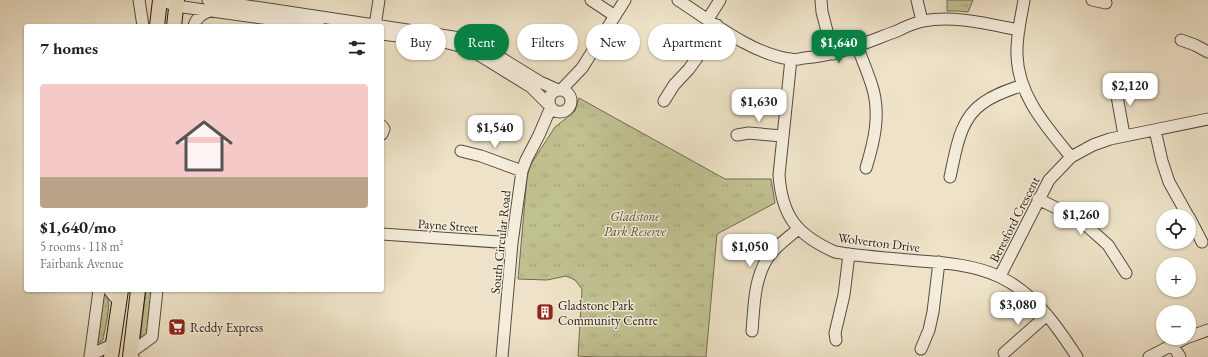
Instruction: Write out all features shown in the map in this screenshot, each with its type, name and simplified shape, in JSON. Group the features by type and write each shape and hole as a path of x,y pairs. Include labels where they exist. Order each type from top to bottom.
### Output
{"main road":[{"path":"157,24 161,0"},
{"path":"174,24 177,3"},
{"path":"131,356 138,292"},
{"path":"112,351 120,296"}],"street":[{"path":"139,0 143,24"},
{"path":"161,0 177,3 209,5 309,24"},
{"path":"375,24 379,0"},
{"path":"591,0 615,16"},
{"path":"494,60 531,87 554,108 563,112 568,108 571,102 571,98 582,68 625,0"},
{"path":"678,0 757,49 772,55 791,59 816,58 833,54 922,21 947,19 965,20 1019,30"},
{"path":"664,101 674,85 689,69 704,48 720,0"},
{"path":"821,0 823,18 833,54"},
{"path":"917,0 922,21"},
{"path":"1024,0 1017,55 1023,85 1035,111 1071,158"},
{"path":"1092,0 1106,3"},
{"path":"195,24 198,18 206,12 209,5"},
{"path":"290,20 358,24"},
{"path":"384,26 454,36"},
{"path":"384,34 454,44"},
{"path":"1181,40 1196,45 1208,52"},
{"path":"857,46 873,87 876,103 876,125 873,146 866,168"},
{"name":"Wolverton Drive","path":"791,59 779,175 780,192 787,213 798,228 817,244 835,252 954,263 1000,276 1027,295 1047,315 1077,357"},
{"path":"497,60 540,82 568,93 571,98"},
{"path":"554,108 550,96 555,91 559,90 582,68"},
{"path":"1113,84 1117,96 1124,135"},
{"path":"950,177 958,142 966,120 973,111 997,95 1023,85"},
{"name":"South Circular Road","path":"502,357 512,243 522,171 526,160 554,108"},
{"name":"Beresford Crescent","path":"1000,276 1049,180 1071,158 1093,145 1124,135 1208,119"},
{"path":"1155,130 1162,162 1169,182 1184,209"},
{"path":"737,135 749,133 782,136"},
{"path":"461,151 481,156 522,171"},
{"path":"1038,199 1079,219 1108,245 1126,273"},
{"path":"752,331 756,290 761,271 768,258 798,228"},
{"path":"1196,230 1202,242"},
{"name":"Payne Street","path":"384,234 512,243"},
{"path":"836,340 835,333 844,295 848,254"},
{"path":"921,349 929,330 933,312 939,262"},
{"path":"100,292 90,356 112,351"},
{"path":"131,356 152,336 157,292"},
{"path":"1004,353 1047,315"},
{"path":"1196,334 1208,330"},
{"path":"1149,357 1170,345"},
{"path":"1173,345 1180,357"}],"green space":[{"path":"947,0 973,0 968,12 947,11"},
{"name":"Gladstone Park Reserve","path":"579,98 725,179 771,179 775,203 717,234 706,357 578,356 582,289 575,280 566,276 547,280 518,279 527,177 531,164 555,127 575,111"},
{"path":"146,292 154,292 148,332 146,336 140,340"},
{"path":"105,293 108,302 108,315 103,339 98,343 103,294"}],"place":[{"name":"Gladstone Park Community Centre","path":"545,312"},
{"name":"Reddy Express","path":"177,327"}]}
